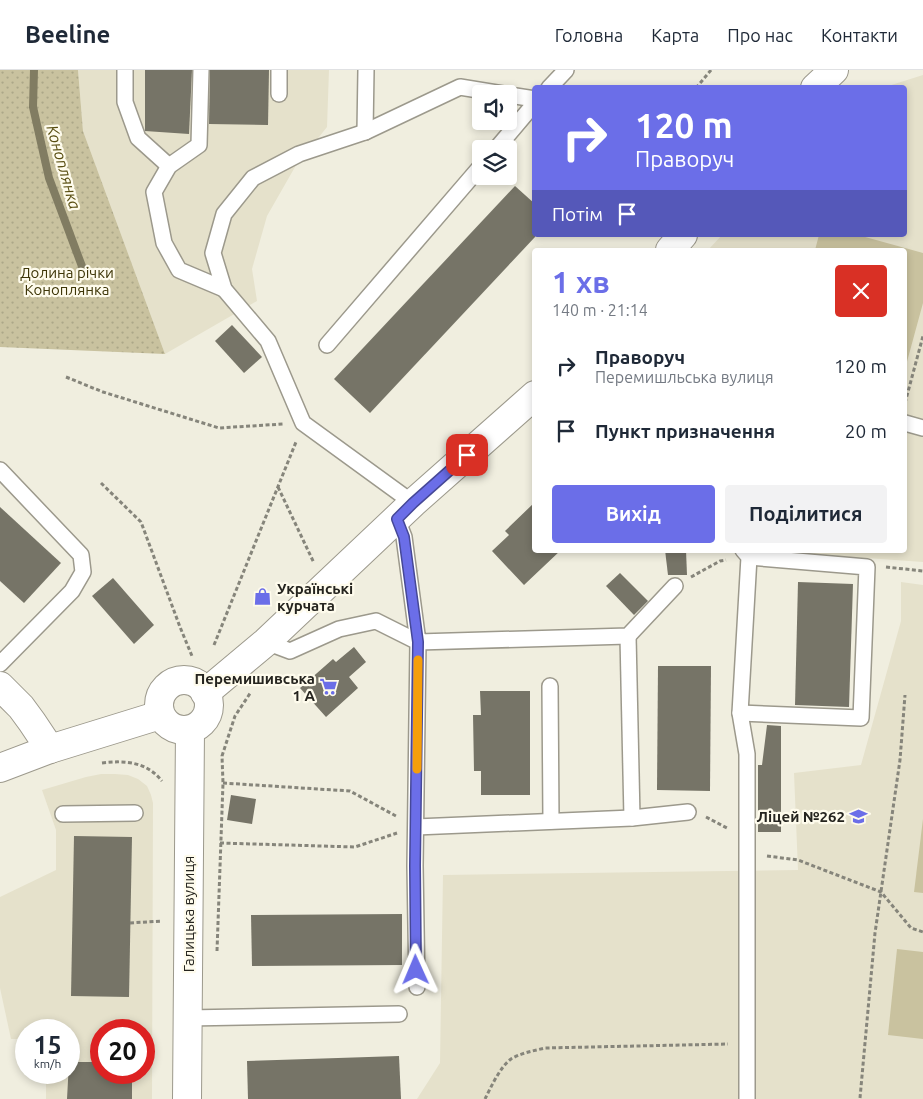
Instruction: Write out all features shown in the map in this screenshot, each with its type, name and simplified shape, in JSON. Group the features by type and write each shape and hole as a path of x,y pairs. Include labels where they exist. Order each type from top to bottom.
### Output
{"street":[{"path":"819,85 834,70"},
{"path":"672,248 681,237"},
{"path":"205,693 266,642 405,511 532,398"},
{"path":"187,680 201,687 205,693 209,708 203,722 197,727 190,730 176,729 169,726 160,715 159,700 166,687 173,683 187,680"},
{"path":"0,686 21,707 50,748"},
{"path":"0,768 50,748 160,715"},
{"name":"Галицька вулиця","path":"187,1099 190,730"}],"lane":[{"path":"125,70 125,102 138,138 169,166"},
{"path":"201,70 199,146 169,166 154,192 164,243 179,270 224,290"},
{"path":"279,70 279,94"},
{"path":"365,132 366,70"},
{"path":"553,85 566,70"},
{"path":"417,987 415,866 418,642 404,537 405,511 303,423 268,341 224,290 213,253 224,214 253,178 299,154 365,132 460,86 472,88"},
{"path":"517,96 532,99"},
{"path":"504,140 532,107"},
{"path":"327,345 472,176"},
{"path":"907,424 923,428"},
{"path":"0,470 81,555 82,572 72,591 0,664"},
{"path":"740,713 861,718 868,567 746,554 740,713 747,754 747,1099"},
{"path":"632,818 628,636 675,586"},
{"path":"266,642 290,651 339,629 376,621 418,642 628,636"},
{"path":"550,686 551,820"},
{"path":"416,827 632,818 688,812"},
{"path":"63,814 136,813"},
{"path":"187,1018 399,1014"}],"path":[{"path":"698,85 711,70"},
{"path":"907,396 923,336"},
{"path":"66,377 103,392 219,428 303,423 214,645"},
{"path":"101,483 141,522 192,656"},
{"path":"278,486 315,565"},
{"path":"675,586 720,561"},
{"path":"884,567 923,571"},
{"path":"217,959 223,783 222,756 235,716 252,690"},
{"path":"860,1098 875,933 900,760 906,695"},
{"path":"223,783 350,791 416,827"},
{"path":"220,843 355,847 416,827"},
{"path":"764,856 798,860 881,892 912,928 923,932"},
{"path":"130,923 166,921"},
{"path":"485,1099 499,1074 510,1060 527,1052 545,1048 747,1044"}],"shaded area":[{"path":"78,70 329,70 327,127 295,167 267,216 252,269 257,301 165,354 83,131"},
{"path":"923,75 923,562 808,553 907,553 907,248 710,248 720,237 907,237 907,85 891,85"},
{"name":"Ліцей №262","path":"901,582 923,585 923,1099 417,1099 440,1063 443,875 798,870 794,773 861,765 901,621"},
{"path":"115,774 128,775 138,779 147,786 151,795 153,803 152,1019 90,1019 90,1084 152,1084 152,1099 46,1099 46,1084 80,1084 80,1019 15,1019 15,1039 11,1039 0,988 0,897 56,870 56,830 42,790 86,777"}],"green space":[{"name":"Долина річки Коноплянка","path":"0,70 78,70 83,131 165,354 0,347"},
{"path":"818,237 865,237 905,248 816,248"},
{"path":"907,249 923,253 923,303 907,362"},
{"path":"923,819 923,893 914,892"},
{"path":"897,949 923,952 923,1039 888,1035"}],"building":[{"path":"145,70 192,70 189,134 145,131"},
{"path":"210,70 269,70 268,125 209,124"},
{"path":"515,186 532,201 532,237 535,237 370,413 334,379"},
{"path":"232,325 262,357 244,373 215,341"},
{"path":"532,505 532,553 558,553 524,585 492,551 509,535 505,531"},
{"path":"0,507 61,563 24,603 0,581"},
{"path":"665,553 686,553 687,575 668,575"},
{"path":"620,573 648,601 634,615 606,586"},
{"path":"113,578 154,625 134,644 92,596"},
{"path":"798,582 853,584 849,707 795,705"},
{"path":"354,647 366,662 349,677 358,688 326,717 300,688 333,659 336,662"},
{"path":"658,666 711,666 710,791 657,790"},
{"path":"480,691 530,691 530,795 481,795 481,771 474,771 473,715 481,715"},
{"path":"767,725 781,726 781,832 758,832 758,765 762,765"},
{"path":"231,795 256,799 252,824 227,820"},
{"path":"74,836 132,837 129,997 71,996"},
{"path":"402,914 402,965 252,966 251,915"},
{"path":"399,1056 401,1099 248,1099 247,1061"},
{"path":"80,1062 90,1062 90,1084 132,1084 132,1099 67,1099 68,1084 80,1084"}],"waterway":[{"name":"Коноплянка","path":"34,70 33,107 49,178 83,269"}],"slow traffic":[{"path":"417,769 418,660"}],"place":[{"name":"Українські курчата","path":"263,597"},
{"name":"Перемишивська 1 А","path":"329,687"},
{"name":"Ліцей №262","path":"859,816"}],"route":[{"path":"416,970 415,866 418,642 404,537 397,519 467,455"}]}
